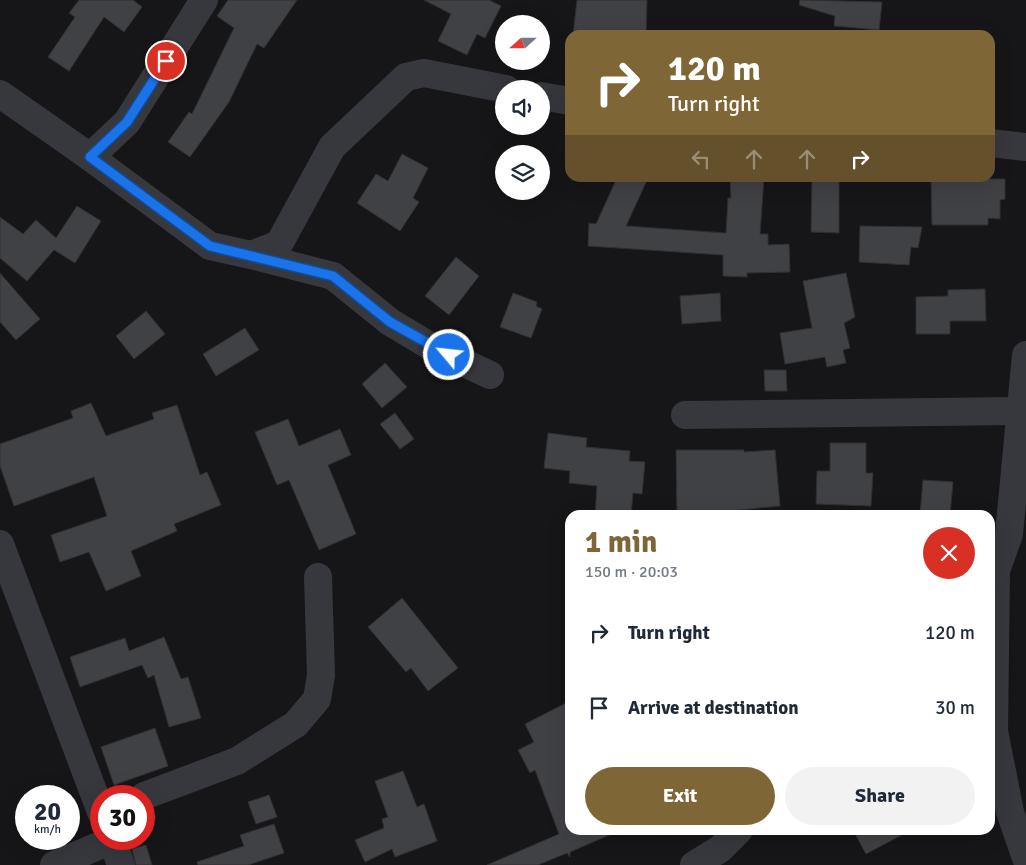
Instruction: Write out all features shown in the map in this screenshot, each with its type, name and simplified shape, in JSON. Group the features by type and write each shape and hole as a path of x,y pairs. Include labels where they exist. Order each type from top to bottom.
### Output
{"street":[{"path":"90,157 127,122 204,0"},
{"path":"251,255 280,244 332,147 406,77 424,73 495,87"},
{"path":"0,94 90,157 210,246 333,276 390,322 435,349 490,375"},
{"path":"550,98 565,100"},
{"path":"995,144 1026,147"},
{"path":"995,570 1009,534 1026,355"},
{"path":"685,415 1020,411"},
{"path":"0,544 91,785"},
{"path":"155,792 238,761 296,724 317,699 321,675 318,577"},
{"path":"995,737 1010,812 1026,858"},
{"path":"694,865 720,848 733,835"},
{"path":"54,865 108,850"}],"building":[{"path":"79,0 133,0 142,7 124,32 104,17 69,71 48,57 75,17 69,13"},
{"path":"228,0 297,0 264,48 257,44 229,102 190,157 168,142 189,112 192,114 234,28 217,16"},
{"path":"424,0 489,0 501,6 485,38 477,34 467,55 438,41 451,14"},
{"path":"577,0 647,0 646,30 574,30"},
{"path":"800,0 882,2 879,30 834,26 835,16 799,5"},
{"path":"402,154 428,168 413,198 419,202 400,231 357,203 376,174 388,181"},
{"path":"995,179 1005,179 1005,199 1000,200 1000,219 988,218 988,225 932,225 931,182 995,182"},
{"path":"615,182 646,182 626,226 726,233 728,198 731,198 730,182 764,182 760,234 768,234 768,245 789,244 790,272 747,273 747,277 723,276 723,255 588,246 589,223 596,224"},
{"path":"812,182 839,182 839,233 811,232"},
{"path":"77,206 101,221 75,263 54,250 27,281 0,258 0,217 23,234 36,220 56,238"},
{"path":"860,226 922,227 918,248 911,247 909,265 859,262"},
{"path":"456,257 479,276 449,315 425,296"},
{"path":"0,273 40,319 16,340 0,322"},
{"path":"846,273 855,317 844,323 850,348 843,350 846,363 827,367 825,357 785,364 780,333 812,328 803,281"},
{"path":"985,289 986,321 950,321 950,334 916,334 916,297 948,296 948,290"},
{"path":"513,293 537,302 536,306 542,309 531,338 500,327"},
{"path":"720,293 721,321 682,324 680,296"},
{"path":"146,311 165,334 134,359 116,336"},
{"path":"245,328 259,350 216,376 203,354"},
{"path":"385,363 407,387 382,408 362,384"},
{"path":"764,370 786,370 787,391 765,391"},
{"path":"91,403 106,436 154,419 152,413 177,405 200,475 207,472 221,505 174,524 177,531 131,551 141,576 106,591 89,552 60,562 51,535 107,516 94,477 14,506 0,466 0,444 73,418 71,411"},
{"path":"395,413 414,439 400,449 380,424"},
{"path":"288,419 299,446 340,429 351,455 328,465 356,534 319,550 289,480 277,485 255,432"},
{"path":"548,433 587,438 586,447 630,451 629,461 645,462 642,494 633,493 631,510 595,510 597,486 569,483 570,471 544,468"},
{"path":"830,443 866,443 866,473 873,473 871,506 816,504 817,471 830,471"},
{"path":"676,450 744,450 744,452 775,450 780,506 739,510 677,510"},
{"path":"923,480 953,482 950,510 920,510"},
{"path":"402,598 458,668 428,691 411,668 406,672 368,627"},
{"path":"164,637 181,679 188,677 201,718 169,727 154,675 148,678 142,665 80,687 70,657 125,638 129,651"},
{"path":"565,704 565,835 609,835 570,852 570,857 567,853 538,865 487,865 559,834 535,770 530,773 518,750 534,742 525,724"},
{"path":"155,728 168,766 114,785 101,747"},
{"path":"403,771 417,807 424,804 437,841 395,857 392,849 365,862 355,840 384,828 382,819 388,817 375,781"},
{"path":"269,795 277,817 256,824 248,802"},
{"path":"274,824 284,853 248,865 198,865 197,862 244,846 240,835"},
{"path":"856,835 902,835 866,854"},
{"path":"132,850 148,850 152,865 136,865"}],"route":[{"path":"166,61 127,122 90,157 210,246 333,276 390,322 435,349 449,355"}]}
